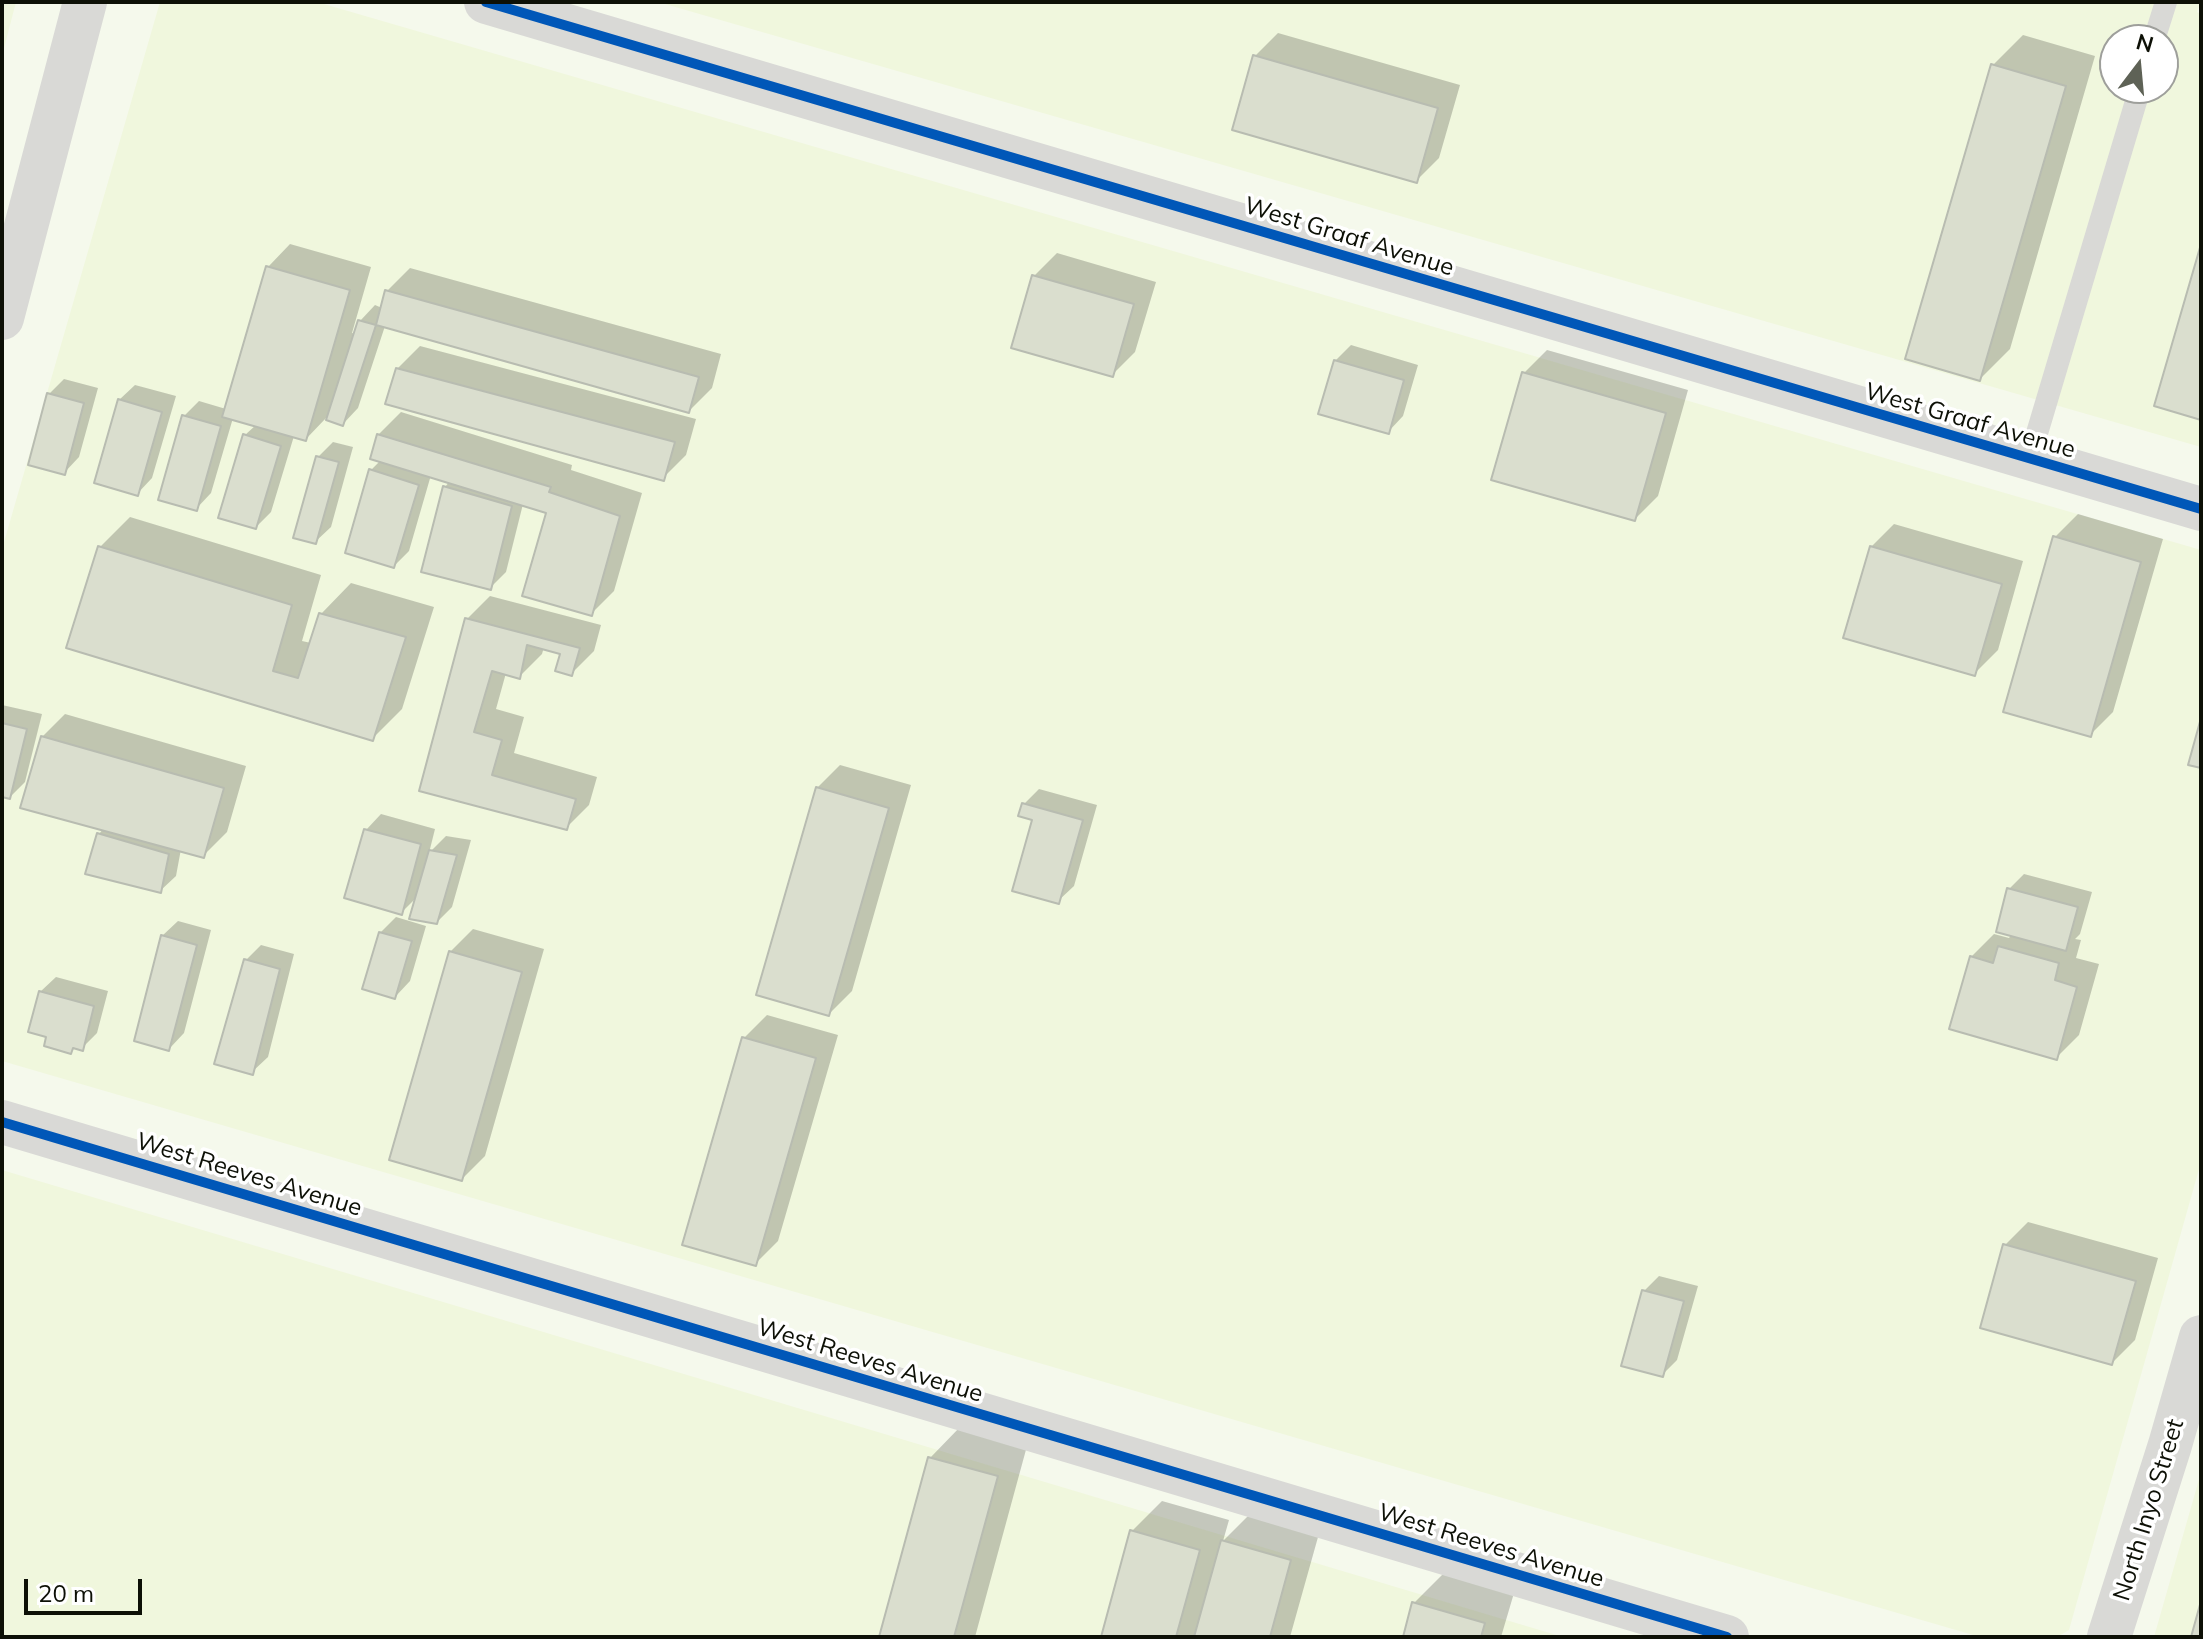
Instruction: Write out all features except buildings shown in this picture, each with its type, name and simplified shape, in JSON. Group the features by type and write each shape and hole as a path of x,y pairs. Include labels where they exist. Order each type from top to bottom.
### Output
{"street":[{"path":"2,318 85,2"},
{"name":"West Graaf Avenue","path":"486,2 2201,509"},
{"name":"West Reeves Avenue","path":"2,1122 1727,1637"},
{"name":"North Inyo Street","path":"2109,1637 2186,1450 2201,1337"}],"lane":[{"path":"2159,24 2166,2"},
{"path":"2029,460 2135,104"}],"shaded area":[{"path":"2,2 16,2 2,56"},
{"path":"160,2 317,2 2201,550 2201,1162 2069,1630 2057,1637 1980,1637 2,1061 2,549"},
{"path":"658,2 2200,2 2197,12 2201,14 2201,447"},
{"path":"2,1170 1563,1637 2,1637"},
{"path":"2200,1476 2201,1637 2154,1637"}],"cycle path":[{"path":"486,2 2201,509"},
{"path":"2,1122 1727,1637"}]}
